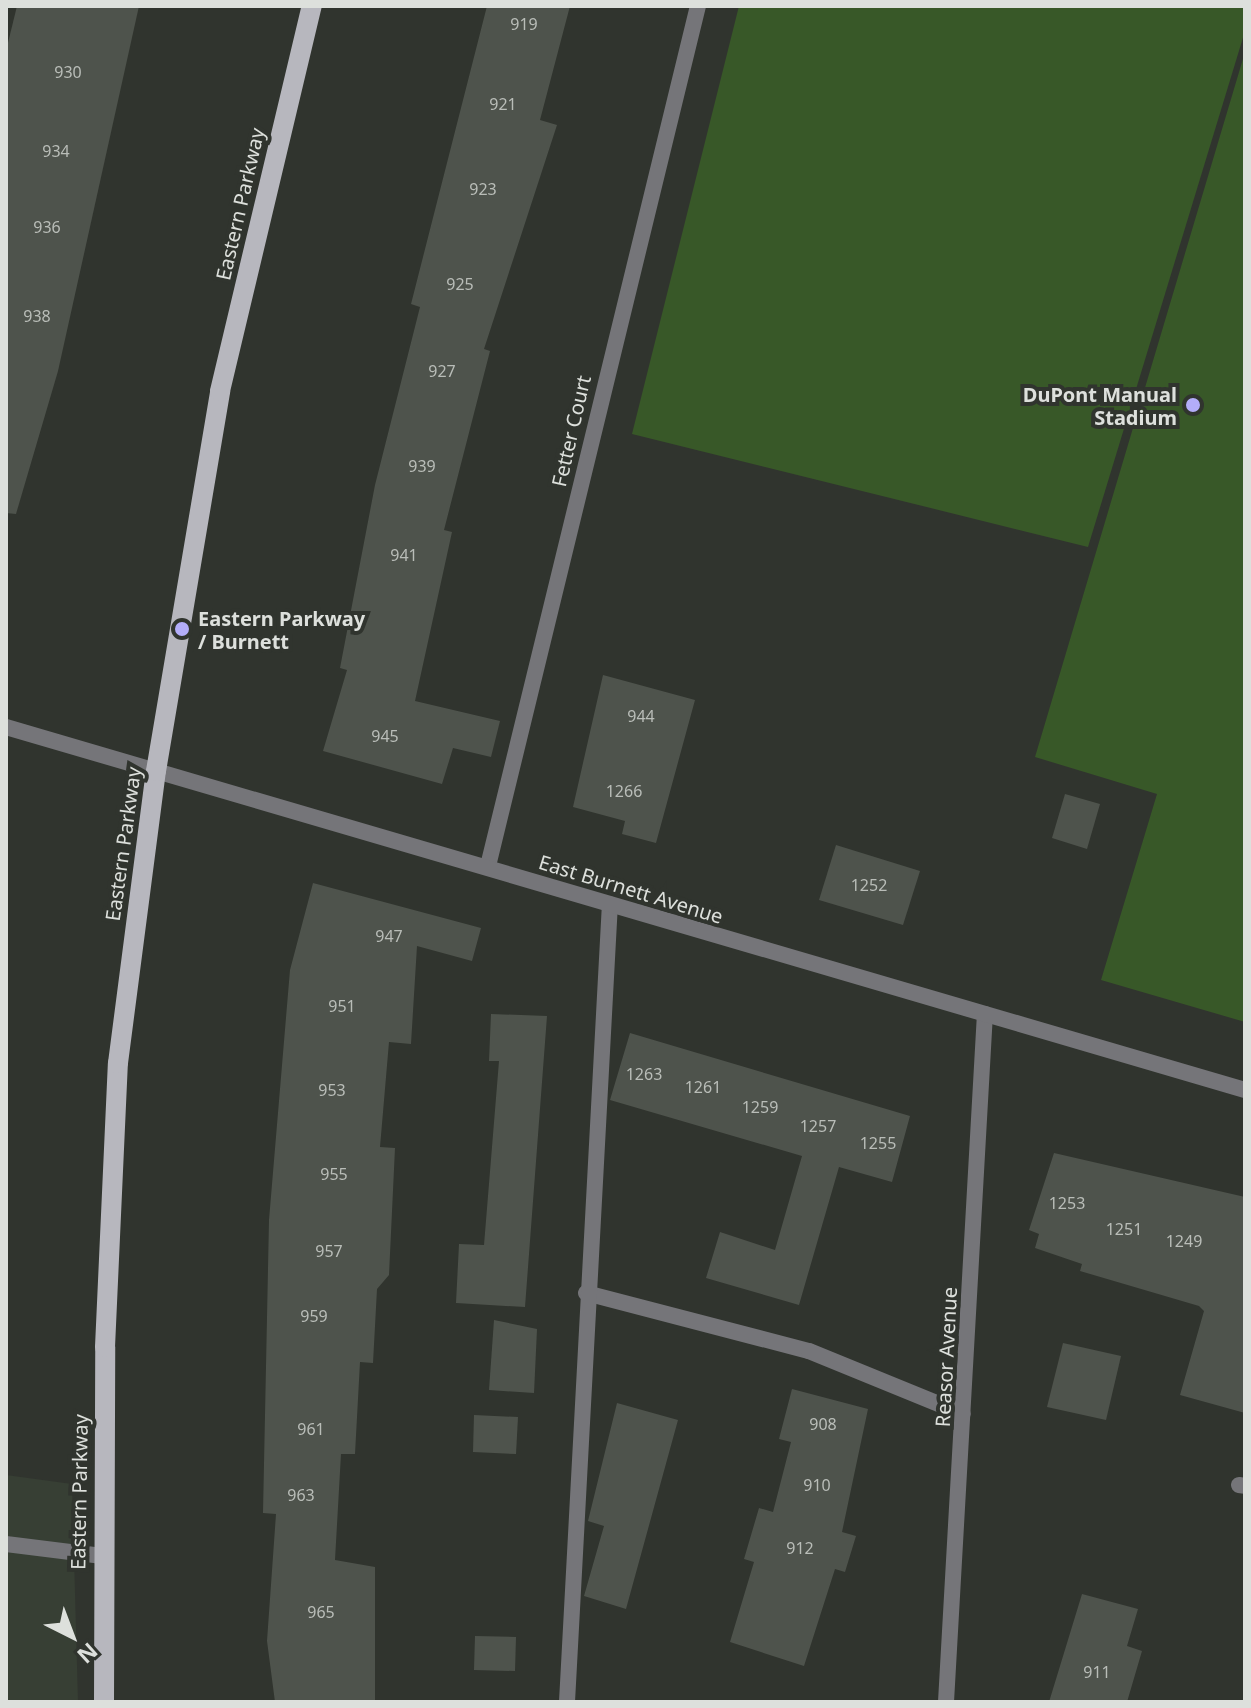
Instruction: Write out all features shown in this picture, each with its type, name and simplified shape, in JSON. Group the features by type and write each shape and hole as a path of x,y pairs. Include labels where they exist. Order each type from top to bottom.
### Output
{"main road":[{"name":"Eastern Parkway","path":"104,1702 102,1556 118,1063 156,771 220,391 312,6"}],"street":[{"name":"Fetter Court","path":"488,866 698,6"},
{"name":"East Burnett Avenue","path":"6,727 1245,1090"},
{"path":"567,1702 586,1293 610,904"},
{"name":"Reasor Avenue","path":"946,1702 985,1014"},
{"path":"586,1293 809,1351 963,1414"},
{"path":"6,1544 102,1556"}],"shaded area":[{"path":"6,1475 72,1484 78,1702 6,1702"}],"green space":[{"path":"739,6 1245,6 1245,31 1088,547 632,434"},
{"name":"DuPont Manual Stadium","path":"1245,52 1245,1022 1101,980 1157,794 1035,757"}],"building":[{"path":"17,6 139,6 58,371 16,514 6,513 6,51"},
{"path":"487,6 570,6 540,120 557,125 484,349 490,351 444,530 452,532 415,701 500,721 491,757 453,748 442,784 323,751 347,670 340,668 375,485 420,307 411,304"},
{"path":"603,675 695,700 656,843 622,834 625,821 573,807"},
{"path":"1065,794 1100,804 1087,849 1052,838"},
{"path":"836,845 920,871 903,925 819,900"},
{"path":"313,883 481,928 472,961 417,946 411,1044 389,1042 380,1147 395,1148 389,1275 377,1289 373,1363 360,1362 355,1454 341,1454 335,1560 375,1567 375,1702 275,1702 267,1641 276,1514 263,1513 269,1220 290,970"},
{"path":"491,1014 547,1016 525,1307 456,1303 459,1244 484,1245 499,1061 489,1061"},
{"path":"630,1033 910,1116 892,1182 839,1167 799,1305 706,1278 720,1232 775,1250 802,1156 610,1100"},
{"path":"1054,1153 1245,1197 1245,1413 1180,1395 1204,1311 1199,1306 1080,1271 1082,1264 1035,1248 1039,1234 1029,1230"},
{"path":"494,1320 537,1329 534,1393 489,1390"},
{"path":"1063,1343 1121,1356 1106,1420 1047,1407"},
{"path":"792,1389 868,1409 842,1532 856,1536 845,1572 835,1569 804,1666 730,1642 754,1562 744,1559 759,1508 773,1512 791,1442 779,1439"},
{"path":"617,1403 678,1420 626,1609 584,1596 604,1526 588,1521"},
{"path":"474,1415 518,1417 516,1454 473,1452"},
{"path":"1082,1594 1138,1609 1127,1646 1142,1651 1127,1702 1049,1702"},
{"path":"475,1636 516,1637 515,1671 474,1670"}],"place":[{"name":"DuPont Manual Stadium","path":"1193,405"},
{"name":"Eastern Parkway / Burnett","path":"182,629"}]}
